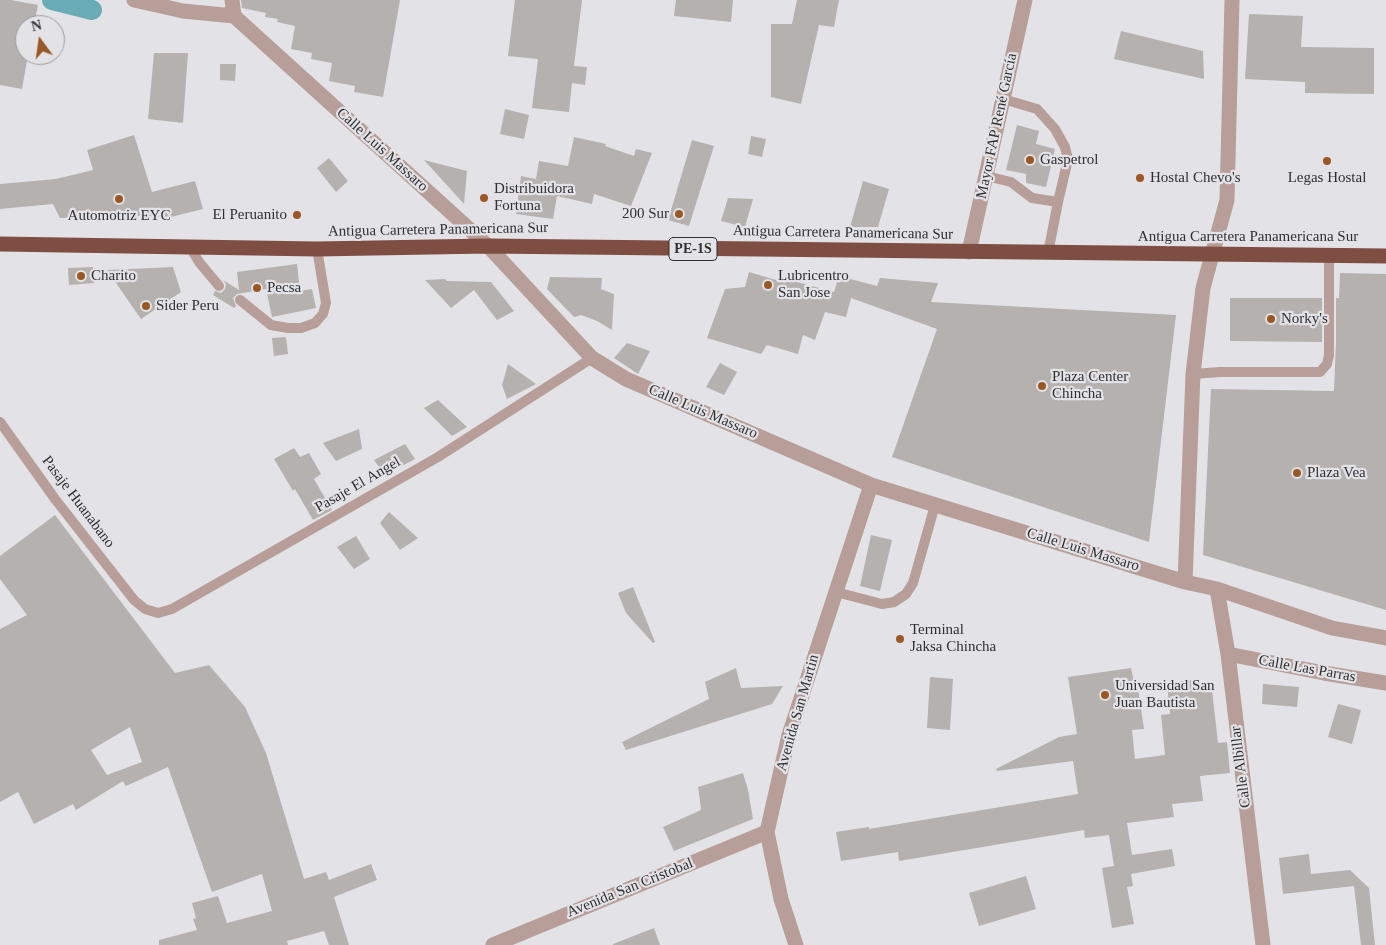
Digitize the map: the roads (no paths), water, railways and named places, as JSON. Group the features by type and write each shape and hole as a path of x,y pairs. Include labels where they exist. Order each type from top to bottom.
{"highway":[{"name":"Antigua Carretera Panamericana Sur","path":"0,244 317,249 488,246 1386,256"}],"street":[{"path":"134,0 183,11 234,16 232,0"},
{"name":"Mayor FAP René García","path":"969,252 1025,0"},
{"path":"1186,582 1193,374 1203,288 1227,200 1232,0"},
{"name":"Calle Luis Massaro","path":"234,16 488,246 592,358 626,379 871,485 1186,582 1217,589 1332,628 1386,638"},
{"name":"Avenida San Martin","path":"796,945 782,899 767,832 788,735 871,485"},
{"name":"Calle Albillar","path":"1217,589 1228,654 1263,945"},
{"name":"Calle Las Parras","path":"1228,654 1386,683"},
{"name":"Avenida San Cristobal","path":"493,945 767,832"}],"lane":[{"path":"1003,99 1037,109 1061,138 1068,159 1048,253"},
{"path":"986,176 1011,182 1032,198 1058,202"},
{"path":"190,247 199,262 219,286"},
{"path":"240,300 271,325 301,328 315,323 323,314 326,303 317,249"},
{"path":"1193,374 1220,372 1320,372 1327,364 1329,355 1329,256"},
{"name":"Pasaje El Angel","path":"134,600 145,609 158,613 172,609 438,457 592,358"},
{"name":"Pasaje Huanabano","path":"0,422 55,499 134,600"},
{"path":"836,592 882,604 894,602 906,594 913,584 935,505"}],"waterway":[{"path":"52,0 92,10"}],"place":[{"name":"Gaspetrol","path":"1030,160"},
{"name":"Legas Hostal","path":"1327,161"},
{"name":"Hostal Chevo's","path":"1140,178"},
{"name":"Distribuidora Fortuna","path":"484,198"},
{"name":"Automotriz EYC","path":"119,199"},
{"name":"200 Sur","path":"679,214"},
{"name":"El Peruanito","path":"297,215"},
{"name":"Charito","path":"81,276"},
{"name":"Lubricentro San Jose","path":"768,285"},
{"name":"Pecsa","path":"257,288"},
{"name":"Sider Peru","path":"146,306"},
{"name":"Norky's","path":"1271,319"},
{"name":"Plaza Center Chincha","path":"1042,386"},
{"name":"Plaza Vea","path":"1297,473"},
{"name":"Terminal Jaksa Chincha","path":"900,639"},
{"name":"Universidad San Juan Bautista","path":"1105,695"}]}
